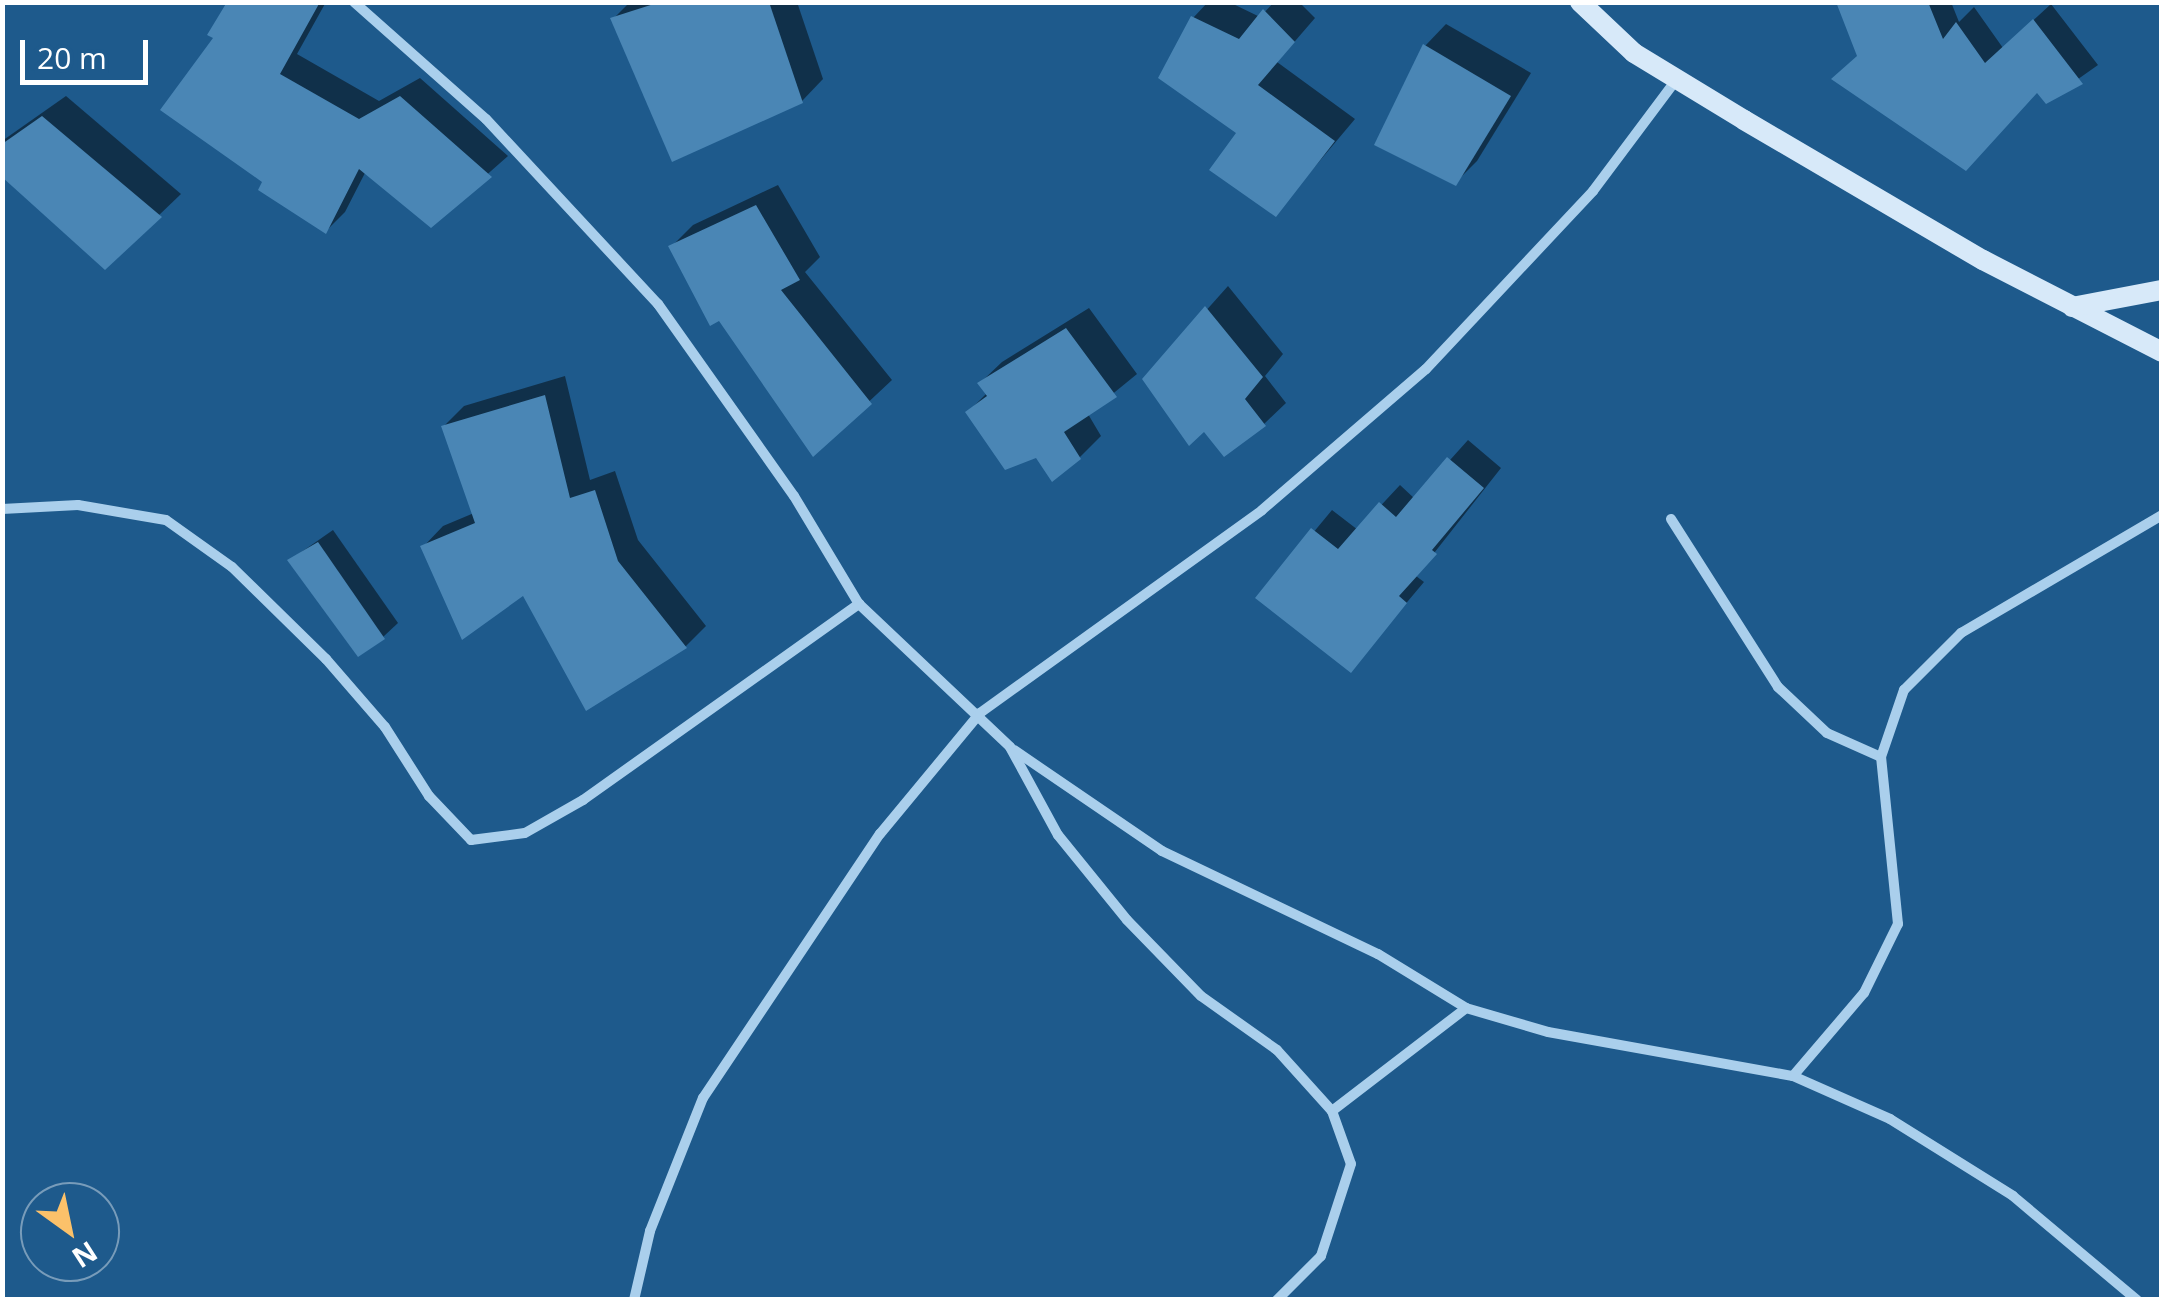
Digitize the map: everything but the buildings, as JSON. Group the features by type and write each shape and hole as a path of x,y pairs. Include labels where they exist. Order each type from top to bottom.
{"main road":[{"path":"1580,2 1634,53 1677,79 2072,307 2162,352"},
{"path":"2072,307 2162,290"}],"street":[{"path":"354,2 486,119 658,304 794,496 859,604 916,664 980,713 1010,748 1058,835 1127,920 1202,996 1276,1050 1332,1111 1350,1164 1321,1256 1277,1300"},
{"path":"634,1300 650,1231 703,1098 880,834 980,713 1262,510 1426,369 1593,191 1677,79"},
{"path":"2,509 78,504 166,520 218,557 326,659 385,727 429,796 471,840 525,833 583,800 859,604"},
{"path":"1793,1076 1864,993 1898,924 1882,757 1904,690 1960,633 2162,515"},
{"path":"1671,520 1778,687 1827,733 1882,757"},
{"path":"1010,748 1162,851 1378,954 1466,1008 1548,1032 1793,1076 1890,1120 2013,1196 2137,1300"},
{"path":"1332,1111 1466,1008"}]}
